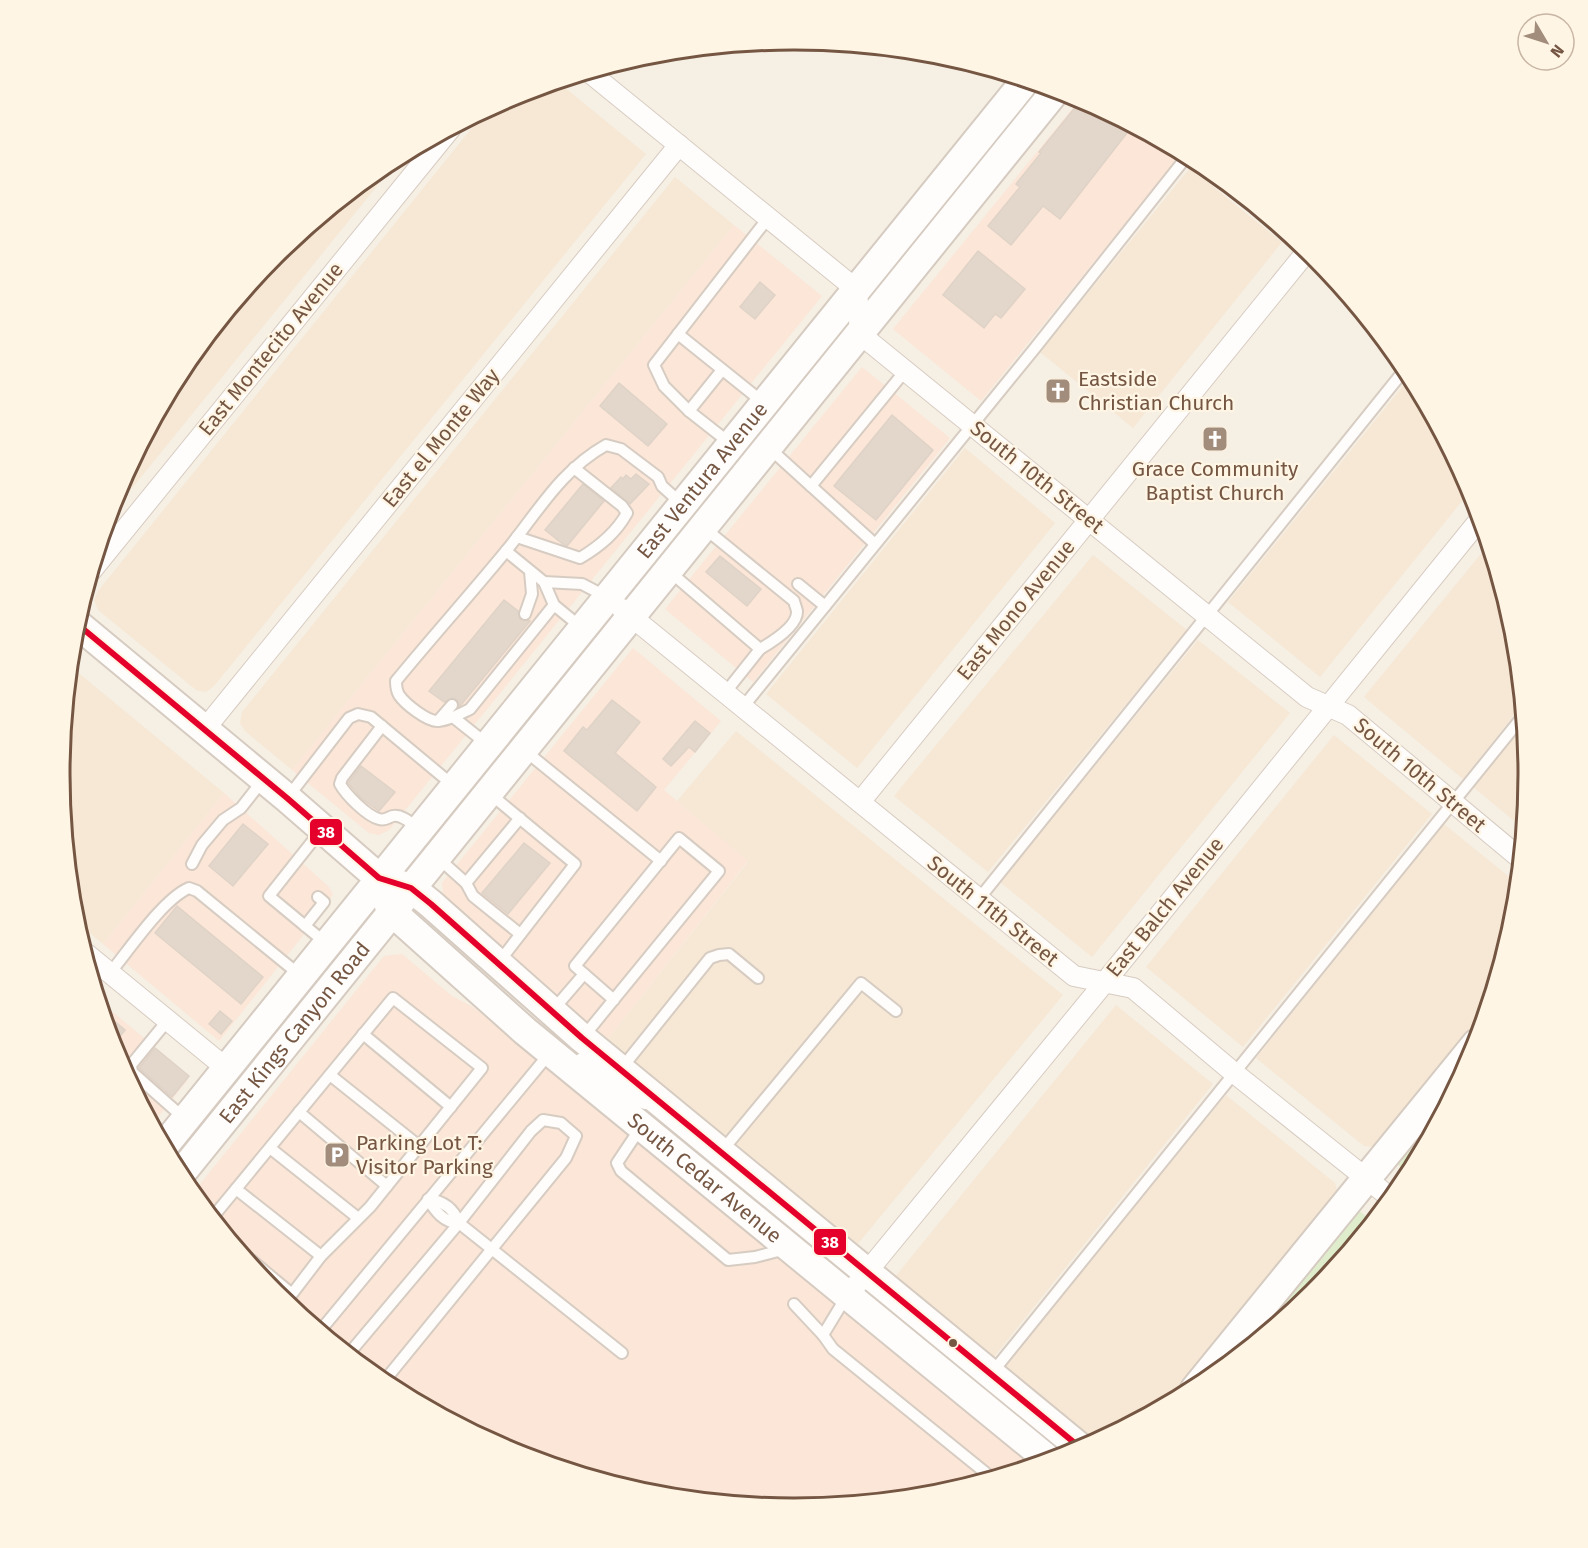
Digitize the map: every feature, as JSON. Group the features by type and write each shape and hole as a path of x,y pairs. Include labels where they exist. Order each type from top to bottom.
{"main road":[{"name":"East Ventura Avenue","path":"379,878 1021,86"},
{"name":"East Ventura Avenue","path":"411,888 1051,97"},
{"name":"South Cedar Avenue","path":"84,630 287,798 379,878 411,888 582,1038 1073,1442"},
{"name":"South Cedar Avenue","path":"379,878 391,911 550,1052 1042,1454"},
{"name":"East Kings Canyon Road","path":"169,1138 379,878"},
{"name":"East Kings Canyon Road","path":"186,1167 411,888"},
{"path":"1217,1362 1454,1072"},
{"path":"1230,1352 1259,1310"}],"street":[{"path":"595,77 857,290 860,333"},
{"name":"East Montecito Avenue","path":"103,556 438,143"},
{"name":"East el Monte Way","path":"204,730 679,145"},
{"name":"East Mono Avenue","path":"860,802 1302,258"},
{"name":"South 10th Street","path":"860,333 1307,697 1348,716 1514,853"},
{"name":"East Balch Avenue","path":"848,1295 1474,526"},
{"name":"South 11th Street","path":"607,597 1074,976 1133,988 1233,1072 1384,1193"},
{"path":"93,959 226,1068"}],"lane":[{"path":"743,707 973,425 1182,163"},
{"path":"731,444 689,411 664,386 654,365 768,218"},
{"path":"678,334 765,403"},
{"path":"689,411 722,370"},
{"path":"811,486 905,370"},
{"path":"978,900 1399,376"},
{"path":"554,605 470,709 453,717 437,721 428,720 400,697 396,681 506,551 562,479 587,456 606,445 621,449 658,477 662,486 682,504"},
{"path":"767,447 875,544"},
{"path":"517,537 580,558 604,543 621,523 627,513 622,506 574,468"},
{"path":"703,526 794,602 797,610 795,621 776,640 760,649 724,693"},
{"path":"506,551 544,582 554,605 582,628"},
{"path":"668,570 760,649"},
{"path":"525,614 532,594 530,571"},
{"path":"544,582 582,584 607,597"},
{"path":"798,584 825,606"},
{"path":"437,721 452,705"},
{"path":"287,798 349,718 358,714 371,717 454,786"},
{"path":"453,717 487,744"},
{"path":"991,1374 1517,724"},
{"path":"382,726 342,778 340,784 352,800 377,819 387,820 394,816 401,817 419,829"},
{"path":"524,749 661,861"},
{"path":"192,864 223,820 241,808 264,780"},
{"path":"489,792 575,864 498,962"},
{"path":"466,883 520,818"},
{"path":"322,829 292,876 269,896 327,944"},
{"path":"582,1038 614,1000 719,871 679,838 575,966 614,1000"},
{"path":"437,857 466,883 473,896 520,934"},
{"path":"110,973 158,914 180,892 189,888 197,891 301,976"},
{"path":"305,926 324,902 318,897"},
{"path":"620,1069 710,958 729,954 758,978"},
{"path":"553,1011 584,974"},
{"path":"721,1152 861,982 896,1011"},
{"path":"217,1212 393,998 482,1068 387,1186 321,1256 292,1294 280,1284"},
{"path":"131,1065 168,1020"},
{"path":"363,1034 451,1107"},
{"path":"324,1326 550,1052 564,1051 578,1057 639,1102 672,1112"},
{"path":"136,1075 185,1119"},
{"path":"330,1075 420,1146"},
{"path":"299,1112 387,1186"},
{"path":"353,1349 459,1223 531,1131 543,1120 561,1123 576,1136 566,1158 389,1375"},
{"path":"642,1127 617,1163 621,1171 728,1260 755,1257 790,1248"},
{"path":"270,1148 358,1218"},
{"path":"236,1189 321,1256"},
{"path":"428,1199 435,1210 450,1223 459,1223 622,1353"},
{"path":"823,1335 848,1295"},
{"path":"794,1304 833,1349 986,1473"}],"shaded area":[{"path":"564,87 646,154 214,686 206,692 196,690 98,610 94,600 98,591 476,123"},
{"path":"1074,106 1114,124 1177,160 981,401 893,329"},
{"path":"1190,168 1282,242 1133,428 1040,352"},
{"path":"385,176 125,497 144,454 192,371 249,296 316,229"},
{"path":"675,177 734,225 292,770 245,731 240,723 242,712"},
{"path":"734,225 822,296 389,830 379,835 369,833 292,770"},
{"path":"862,367 950,438 753,682 665,609"},
{"path":"1404,384 1444,454 1464,499 1320,677 1228,602"},
{"path":"965,448 1055,523 857,768 766,694"},
{"path":"1483,551 1505,633 1516,713 1463,779 1364,697"},
{"path":"1093,555 1187,630 988,872 894,796"},
{"path":"1198,640 1290,713 1092,957 1000,882"},
{"path":"633,648 721,721 664,790 748,861 608,1039 444,899 442,883"},
{"path":"77,672 224,793 103,944 87,930 76,869 71,821 71,727"},
{"path":"736,731 1063,995 857,1245 608,1039 748,862 677,801"},
{"path":"1517,733 1517,823 1473,787"},
{"path":"1334,735 1432,814 1243,1047 1146,967"},
{"path":"224,793 329,887 333,894 325,908 219,1041 103,944"},
{"path":"1444,824 1511,878 1494,962 1471,1031 1376,1147 1364,1146 1256,1058"},
{"path":"402,954 452,996 473,1007 1028,1460 935,1485 841,1497 747,1497 653,1485 561,1460 474,1424 391,1376 353,1349 316,1319 249,1252 198,1186 384,956"},
{"path":"1116,1005 1213,1084 993,1358 895,1277"},
{"path":"109,1009 186,1073 187,1081 157,1118 144,1094"},
{"path":"1226,1095 1335,1183 1337,1191 1182,1385 1156,1401 1087,1436 1004,1366"}],"green space":[{"path":"1435,1110 1402,1168 1396,1163"},
{"path":"1357,1209 1367,1217 1339,1252 1261,1328"}],"building":[{"path":"1076,107 1128,132 1060,219 1043,206 1011,245 988,226 1020,187 1016,184 1041,153 1039,152"},
{"path":"978,251 1025,289 1001,318 995,314 984,328 943,295"},
{"path":"760,282 775,295 755,319 740,307"},
{"path":"619,383 667,424 648,446 600,406"},
{"path":"892,415 933,450 876,520 834,486"},
{"path":"636,474 649,484 630,504 611,488 621,477 623,479 626,475 631,479"},
{"path":"583,484 604,501 567,546 545,530"},
{"path":"720,556 761,589 747,606 706,572"},
{"path":"504,600 518,611 520,619 530,621 461,705 459,706 457,700 453,698 444,702 429,691"},
{"path":"612,700 640,722 615,753 656,787 637,811 564,751 583,727 587,730"},
{"path":"695,721 710,733 695,752 689,747 671,766 663,759"},
{"path":"361,766 395,792 379,811 362,799 348,783"},
{"path":"243,824 268,844 233,886 209,866"},
{"path":"524,843 550,863 508,914 482,893"},
{"path":"177,906 263,977 241,1004 155,933"},
{"path":"220,1011 232,1021 221,1034 209,1024"},
{"path":"113,1020 125,1030 120,1037"},
{"path":"155,1048 189,1076 172,1097 139,1068"}],"transit line":[{"name":"38","path":"84,629 287,798 379,878 411,888 431,904 582,1038 1073,1442"}],"place":[{"name":"Eastside Christian Church","path":"1058,391"},
{"name":"Grace Community Baptist Church","path":"1215,439"},
{"name":"Parking Lot T: Visitor Parking","path":"337,1155"}]}
